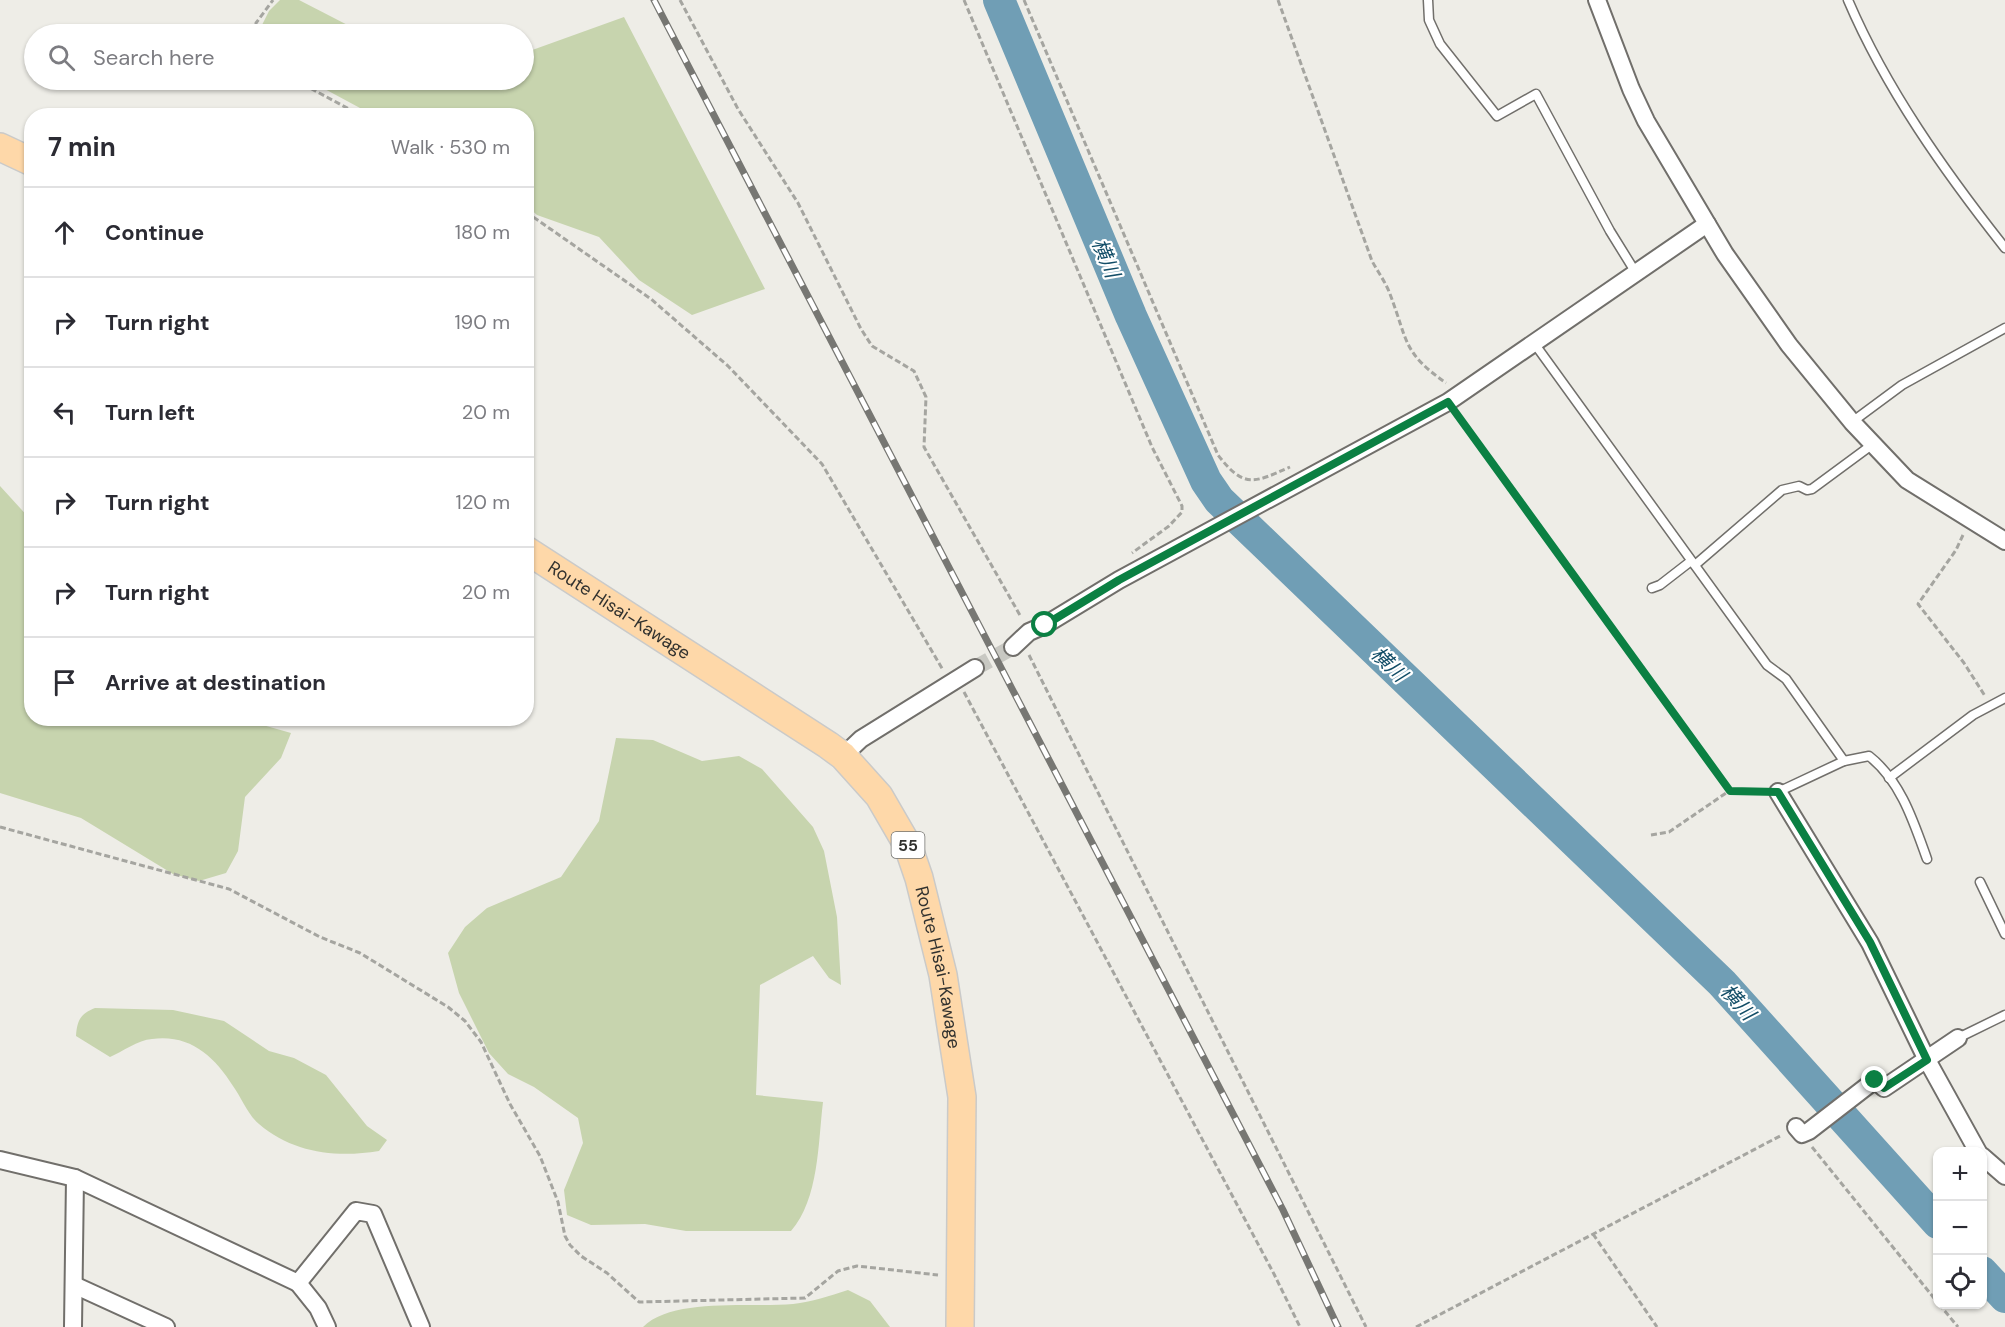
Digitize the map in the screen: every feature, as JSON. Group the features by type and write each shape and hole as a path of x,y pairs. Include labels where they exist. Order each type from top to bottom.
{"main road":[{"path":"0,147 24,158"},
{"name":"Route Hisai-Kawage","path":"534,555 843,756 879,796 908,846 919,878 944,975 962,1097 960,1327"}],"street":[{"path":"1597,0 1641,110 1707,224 1782,336 1852,422 1907,480 2005,541"},
{"path":"1021,640 1119,580 1347,454 1453,399 1707,224"},
{"path":"843,756 861,739 975,668"},
{"path":"1778,792 1870,942 1927,1060 1975,1147"},
{"path":"1803,1130 1871,1082 1875,1080 1884,1088 1958,1038"},
{"path":"0,1160 75,1178 298,1283 318,1308 327,1327"},
{"path":"1987,1160 2005,1176"},
{"path":"73,1327 75,1178"},
{"path":"298,1283 356,1211 373,1214 421,1327"},
{"path":"74,1286 166,1327"}],"lane":[{"path":"1428,0 1429,20 1440,44 1497,116 1536,94 1610,231 1636,274"},
{"path":"1848,0 1882,70 1951,176 2005,248"},
{"path":"1852,422 1902,385 2005,328"},
{"path":"1534,343 1767,665 1786,679 1844,761"},
{"path":"1652,588 1693,563 1782,490 1799,486 1807,490 1812,489 1873,444"},
{"path":"1889,778 1973,715 2005,698"},
{"path":"1778,792 1844,761 1869,756 1889,778 1909,810 1926,860"},
{"path":"1980,882 2005,934"},
{"path":"1958,1038 2005,1015"}],"path":[{"path":"256,24 273,0"},
{"path":"680,0 738,109 798,202 866,338 872,346 914,371 926,397 924,447 1366,1327"},
{"path":"964,0 1152,447 1182,506 1182,512 1169,526 1126,557"},
{"path":"1024,0 1218,455 1228,469 1248,481 1258,481 1298,463"},
{"path":"1278,0 1372,261 1390,292 1406,344 1423,366 1448,384 1453,399 1730,791"},
{"path":"314,90 347,108"},
{"path":"534,218 651,299 728,366 822,464 953,680 1275,1274 1300,1327"},
{"path":"1969,520 1956,550 1918,604 1964,663 1991,705"},
{"path":"1651,835 1669,832 1730,791 1778,792"},
{"path":"0,827 229,889 320,937 360,953 448,1007 465,1021 480,1042 510,1104 533,1141 558,1202 565,1236 570,1245 580,1256 607,1273 639,1302 805,1298 838,1271 857,1266 961,1277"},
{"path":"1416,1327 1593,1234 1803,1130 1933,1298"},
{"path":"1593,1234 1657,1327"},
{"path":"1942,1309 1958,1327"}],"green space":[{"path":"280,0 299,0 346,24 262,24 269,11"},
{"path":"624,17 765,289 692,315 639,280 599,237 537,215 534,212 534,108 360,108 327,90 534,90 534,49"},
{"path":"0,486 24,512 24,726 266,726 291,733 281,758 245,797 238,851 226,873 199,881 173,874 81,818 0,793"},
{"path":"616,738 653,740 702,761 739,756 762,769 813,827 824,851 837,917 841,985 829,978 813,956 760,985 756,1095 823,1102 812,1187 800,1218 791,1231 686,1231 645,1224 591,1225 567,1215 564,1190 583,1143 578,1118 534,1087 508,1074 489,1053 459,993 448,953 465,927 487,908 561,877 599,821"},
{"path":"95,1008 173,1010 224,1021 269,1051 294,1058 326,1075 367,1126 387,1140 379,1151 347,1154 316,1151 286,1141 272,1134 255,1120 226,1075 200,1049 166,1038 147,1040 110,1057 76,1036 80,1019"},
{"path":"848,1290 870,1301 890,1327 643,1327 656,1318 673,1311 714,1306 793,1304"}],"waterway":[{"name":"横川","path":"999,0 1131,316 1206,481 1219,500 1722,983 1933,1217"},
{"name":"横川","path":"1987,1277 2005,1297"}],"tunnel":[{"path":"975,668 1013,647"}],"railway":[{"path":"654,0 1283,1210 1338,1327"}],"route":[{"path":"1045,625 1119,580 1347,454 1448,402 1730,791 1778,792 1831,875 1870,942 1927,1060 1884,1088 1875,1080"}]}
